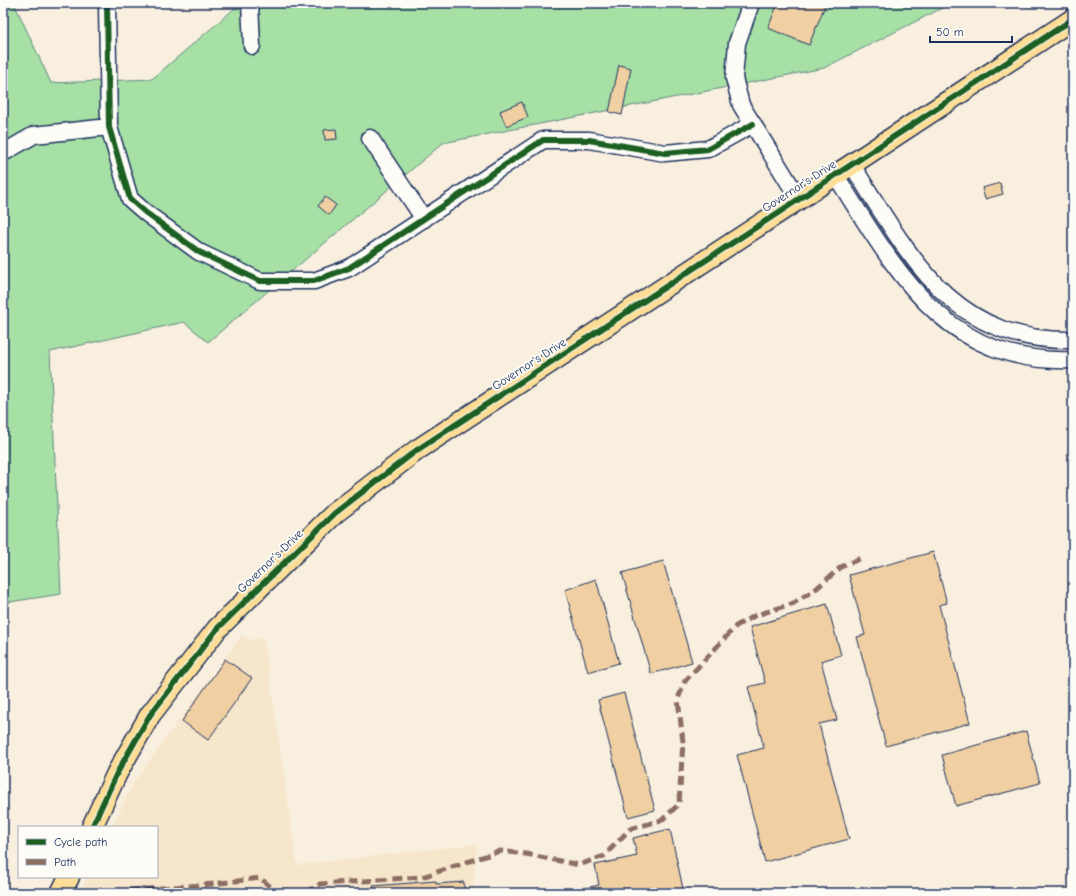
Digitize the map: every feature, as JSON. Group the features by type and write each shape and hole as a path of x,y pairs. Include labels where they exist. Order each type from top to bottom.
{"main road":[{"name":"Governor's Drive","path":"92,826 117,773 150,715 217,629 335,513 417,450 1073,19"},
{"path":"61,893 68,878"}],"street":[{"path":"107,3 109,127 130,199 146,213 199,252 260,281 314,282 349,268 542,140 589,140 665,153 708,148 753,124"},
{"path":"250,3 252,46"},
{"path":"750,3 737,43 734,78 742,105 799,200"},
{"path":"3,153 34,135 109,127"},
{"path":"370,138 424,219"},
{"path":"852,165 915,262 932,282 954,302 976,318 1016,334 1045,339 1073,340"},
{"path":"836,176 904,279 944,320 964,334 1004,351 1037,358 1073,360"}],"shaded area":[{"path":"242,635 249,640 264,638 297,865 477,844 473,893 80,893 87,878 158,878 158,826 112,826 136,779"}],"green space":[{"path":"3,3 14,3 51,83 152,79 241,3 952,3 824,68 443,143 208,342 184,322 50,352 61,594 3,603"}],"building":[{"path":"778,3 826,3 809,45 768,28"},
{"path":"619,65 631,68 622,115 609,112"},
{"path":"522,102 528,117 506,126 500,111"},
{"path":"336,129 337,139 325,140 324,130"},
{"path":"1000,183 1003,194 985,199 982,188"},
{"path":"325,197 336,205 329,215 318,206"},
{"path":"933,552 947,603 939,605 970,723 886,746 857,637 865,635 849,575"},
{"path":"663,561 692,662 651,674 622,573"},
{"path":"596,579 619,663 588,672 565,590"},
{"path":"827,604 841,655 821,661 837,720 819,724 849,839 765,862 737,755 764,748 748,687 765,683 750,627"},
{"path":"225,659 252,678 208,740 182,721"},
{"path":"624,693 655,810 628,817 598,700"},
{"path":"1026,731 1040,783 956,806 942,755"},
{"path":"670,829 684,893 581,893 581,889 599,885 595,865 637,856 633,838"},
{"path":"436,881 436,884 464,882 464,893 374,893 373,886"}],"marked path":[{"path":"305,893 320,884 422,877 500,851 526,854 579,865 604,856 630,829 662,820 679,804 683,742 678,699 685,681 736,626 754,616 794,603 817,588 841,567 861,558"},
{"path":"99,893 213,884 260,878 278,893"}],"cycle path":[{"path":"107,3 109,127 130,199 146,213 199,252 260,281 314,281 349,268 543,140 589,140 665,153 708,149 753,124"},
{"path":"92,826 117,773 150,715 217,629 335,513 417,450 1073,19"}]}
